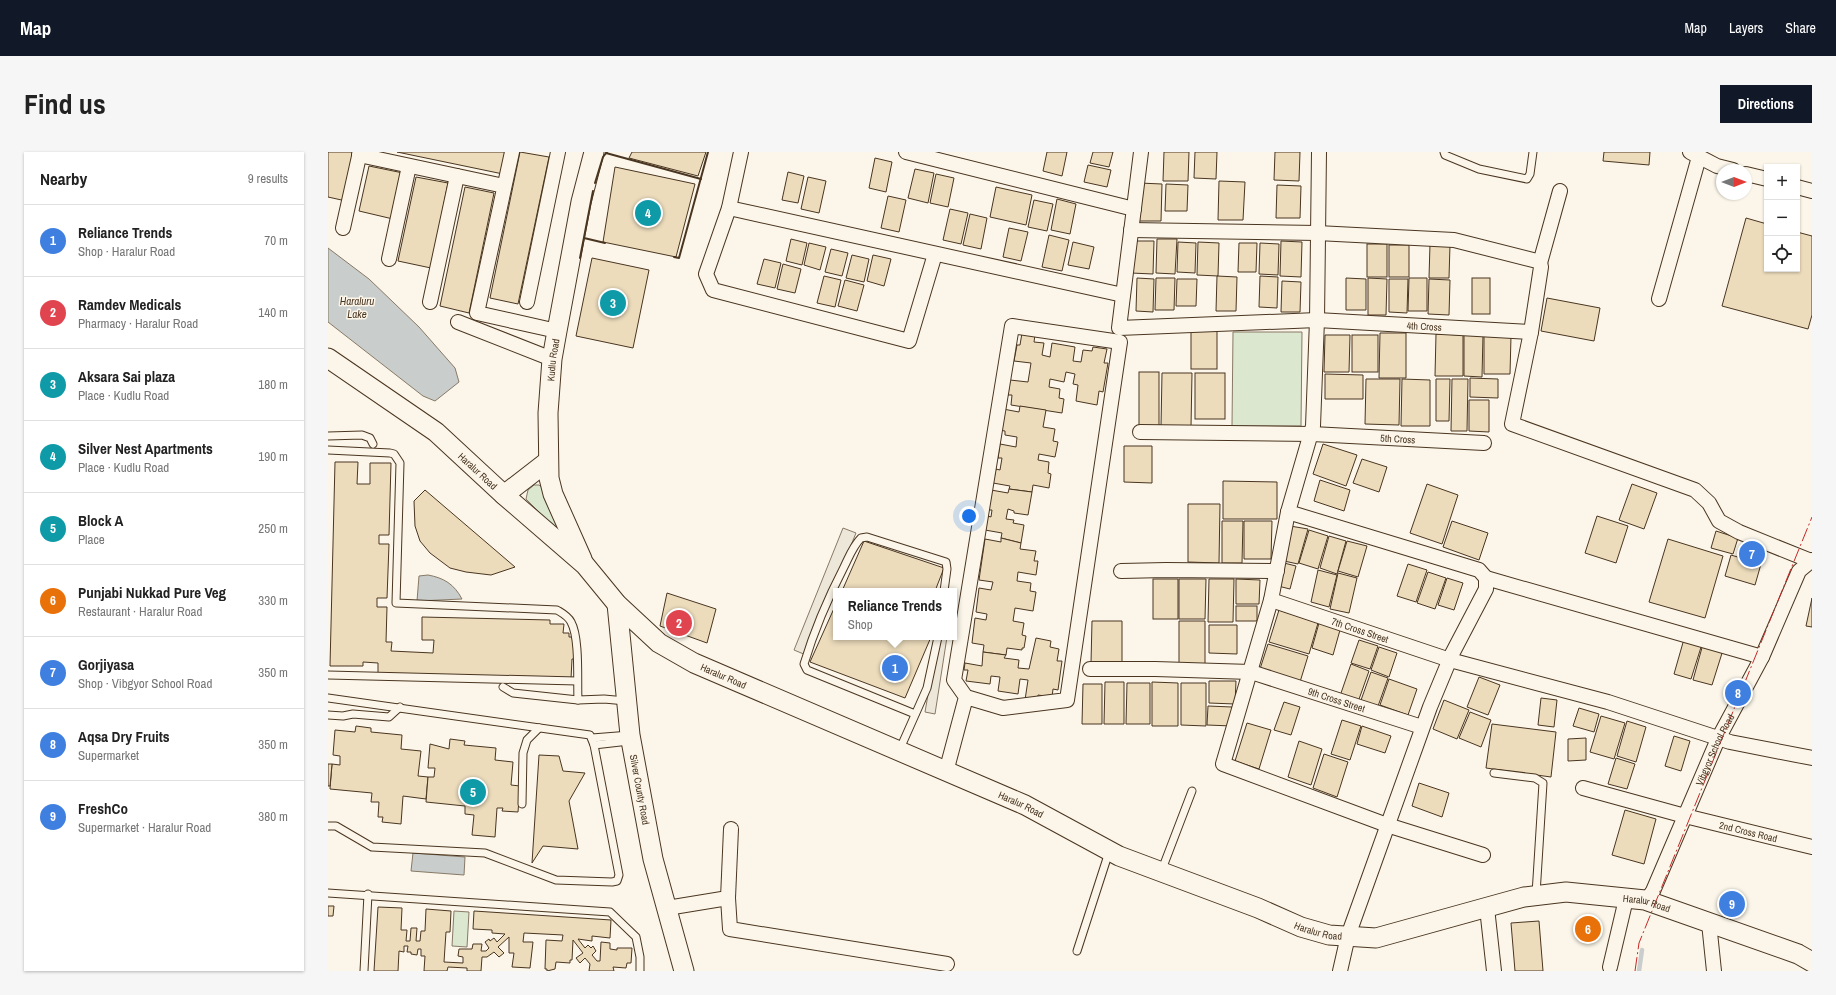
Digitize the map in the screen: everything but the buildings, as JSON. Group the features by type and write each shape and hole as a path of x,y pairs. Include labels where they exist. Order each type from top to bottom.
{"street":[{"path":"512,152 476,313 557,331"},
{"path":"527,302 558,152"},
{"name":"Kudlu Road","path":"585,565 553,494 549,478 548,413 552,359 581,202 594,152"},
{"path":"741,152 729,208 706,274 713,290 910,341 935,254"},
{"path":"906,152 1134,208"},
{"path":"729,208 1123,295 1141,152"},
{"path":"1319,152 1317,320 1312,434 1288,512 1271,600 1223,764 1387,825 1483,855"},
{"path":"343,228 359,153 409,166 504,186"},
{"path":"1659,299 1694,154 1716,165"},
{"path":"389,259 409,166"},
{"path":"1752,175 1764,178"},
{"path":"430,302 457,176"},
{"path":"1800,188 1812,191"},
{"path":"1560,191 1540,263 1531,332 1512,424 1695,490 1710,503 1719,521 1739,532 1811,561"},
{"path":"1131,230 1317,233 1454,240 1501,251 1540,263"},
{"name":"4th Cross","path":"1123,295 1119,328 1317,320 1531,332"},
{"path":"458,322 552,359"},
{"path":"1012,326 1120,342 1067,700 1003,708 966,697 954,680 1012,326"},
{"name":"Haralur Road","path":"328,358 436,432 504,495 585,565 617,604 658,643 694,663 1025,805 1110,852 1258,908 1301,927 1329,935 1376,938 1524,897 1566,892 1644,900 1798,954 1812,962"},
{"name":"5th Cross","path":"1140,432 1312,434 1484,443"},
{"path":"504,495 548,461"},
{"path":"1288,512 1479,570 1486,578 1762,657"},
{"name":"Vibgyor School Road","path":"1644,900 1647,900 1653,891 1718,738 1762,657 1800,571 1811,561"},
{"path":"1121,571 1277,571"},
{"path":"1340,971 1348,936 1422,727 1450,660 1486,588 1486,578"},
{"name":"7th Cross Street","path":"1271,600 1450,660 1608,702 1718,738"},
{"name":"Silver County Road","path":"617,604 630,738 652,859 684,971"},
{"name":"9th Cross Street","path":"1090,669 1155,669 1251,672 1422,727"},
{"path":"946,772 966,697"},
{"path":"1718,738 1812,758"},
{"name":"2nd Cross Road","path":"1583,788 1685,816 1812,847"},
{"path":"732,829 728,898 730,929 947,964"},
{"path":"667,908 728,898"},
{"path":"1610,967 1626,899"},
{"path":"1487,908 1494,971"},
{"path":"1710,923 1714,971"}],"lane":[{"path":"1444,152 1446,155 1479,169 1527,178 1530,174 1533,152"},
{"path":"328,436 362,435 370,438 373,444"},
{"path":"328,450 390,452 394,454 400,463 396,603 556,610 564,614 570,621 575,633 578,700"},
{"path":"833,588 855,544 861,538 867,537 946,562 947,569 944,588"},
{"path":"833,588 808,649 804,664 807,670 915,714"},
{"path":"899,751 927,688 937,640"},
{"path":"328,675 577,681"},
{"path":"503,687 513,693 578,700 604,699 626,701"},
{"path":"328,698 590,735 593,742 619,875 617,881 612,882 556,880 484,853 372,848 336,826 328,826"},
{"path":"328,715 343,716 353,714 388,717 400,707"},
{"path":"522,804 523,753 527,740 540,728"},
{"path":"593,742 630,738"},
{"path":"1494,773 1535,778 1543,783 1536,896"},
{"path":"1161,872 1192,791"},
{"path":"1077,951 1110,852"},
{"path":"328,892 610,912 636,936 640,957 640,971"},
{"path":"364,971 368,894"}],"green space":[{"path":"1233,332 1302,332 1301,426 1232,426"},
{"path":"534,485 539,485 544,489 560,533 526,499 528,490"},
{"path":"454,911 469,912 467,947 452,946"}],"shaded area":[{"path":"843,528 856,533 806,655 794,650"},
{"path":"937,640 947,640 935,714 925,712"}],"water":[{"name":"Haraluru Lake","path":"328,248 369,279 419,327 455,368 459,382 435,401 423,396 328,322"},
{"path":"428,575 448,582 456,589 462,599 417,601 419,576"},
{"path":"413,853 465,857 464,875 411,871"}],"waterway":[{"path":"1639,971 1642,950"}],"wall":[{"path":"595,183 603,157 607,152"},
{"path":"674,257 679,258 708,152"},
{"path":"606,153 701,179"},
{"path":"580,258 593,191"},
{"path":"584,238 605,243"}],"power":[{"path":"1635,971 1639,943 1812,517"}],"place":[{"name":"Silver Nest Apartments","path":"648,213"},
{"name":"Aksara Sai plaza","path":"613,303"},
{"name":"Gorjiyasa","path":"1752,554"},
{"name":"Ramdev Medicals","path":"679,623"},
{"name":"Reliance Trends","path":"895,668"},
{"name":"Aqsa Dry Fruits","path":"1738,693"},
{"name":"Block A","path":"473,792"},
{"name":"FreshCo","path":"1732,904"},
{"name":"Punjabi Nukkad Pure Veg","path":"1588,929"}]}
